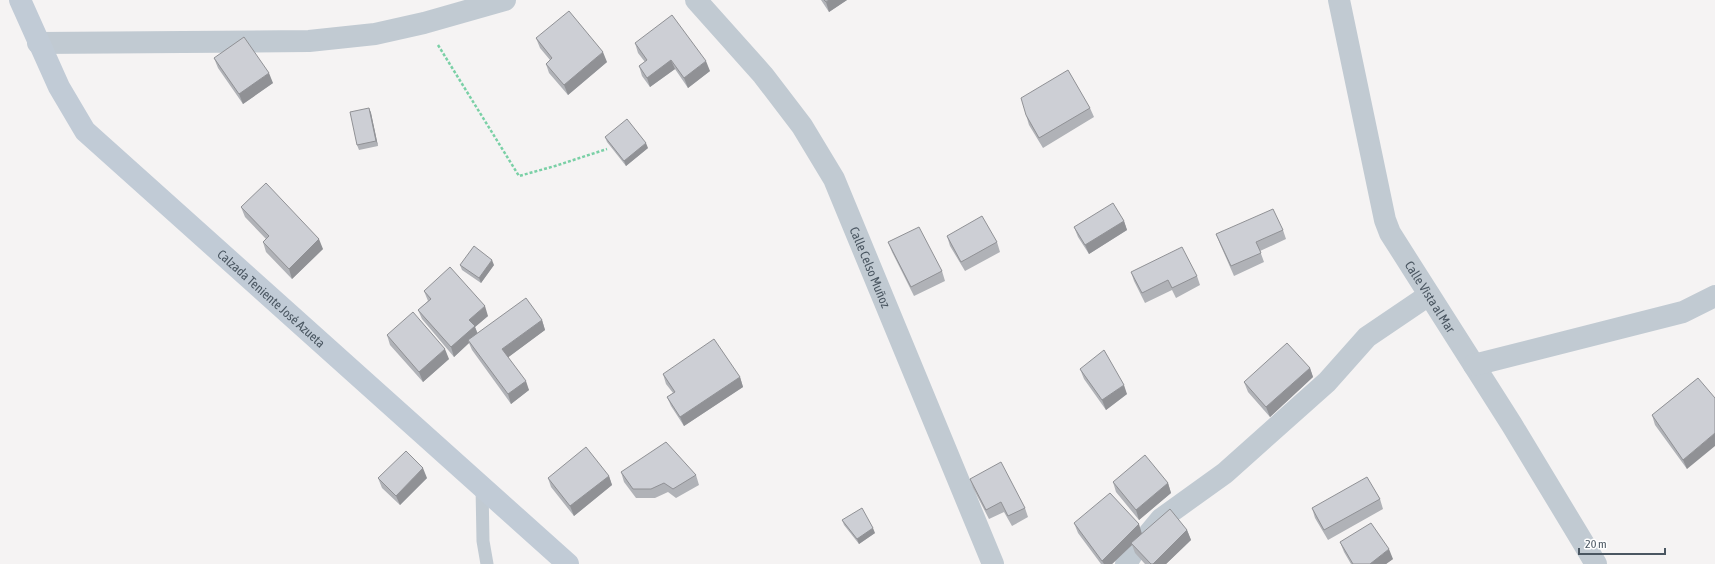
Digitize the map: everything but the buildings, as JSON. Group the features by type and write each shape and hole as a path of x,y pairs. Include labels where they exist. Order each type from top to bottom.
{"main road":[{"name":"Calzada Teniente José Azueta","path":"20,0 59,87 84,131 568,564"}],"street":[{"path":"38,43 309,41 374,34 424,23 505,0"},
{"name":"Calle Celso Muñoz","path":"696,0 763,74 802,126 834,179 993,564"},
{"name":"Calle Vista al Mar","path":"1339,0 1390,233 1474,364 1596,564"},
{"path":"1126,564 1132,554 1162,519 1225,473 1326,382 1367,337 1429,295"},
{"path":"1474,364 1683,312 1715,296"}],"lane":[{"path":"482,486 483,541 487,564"}],"path":[{"path":"424,23 519,176 607,149"}]}
